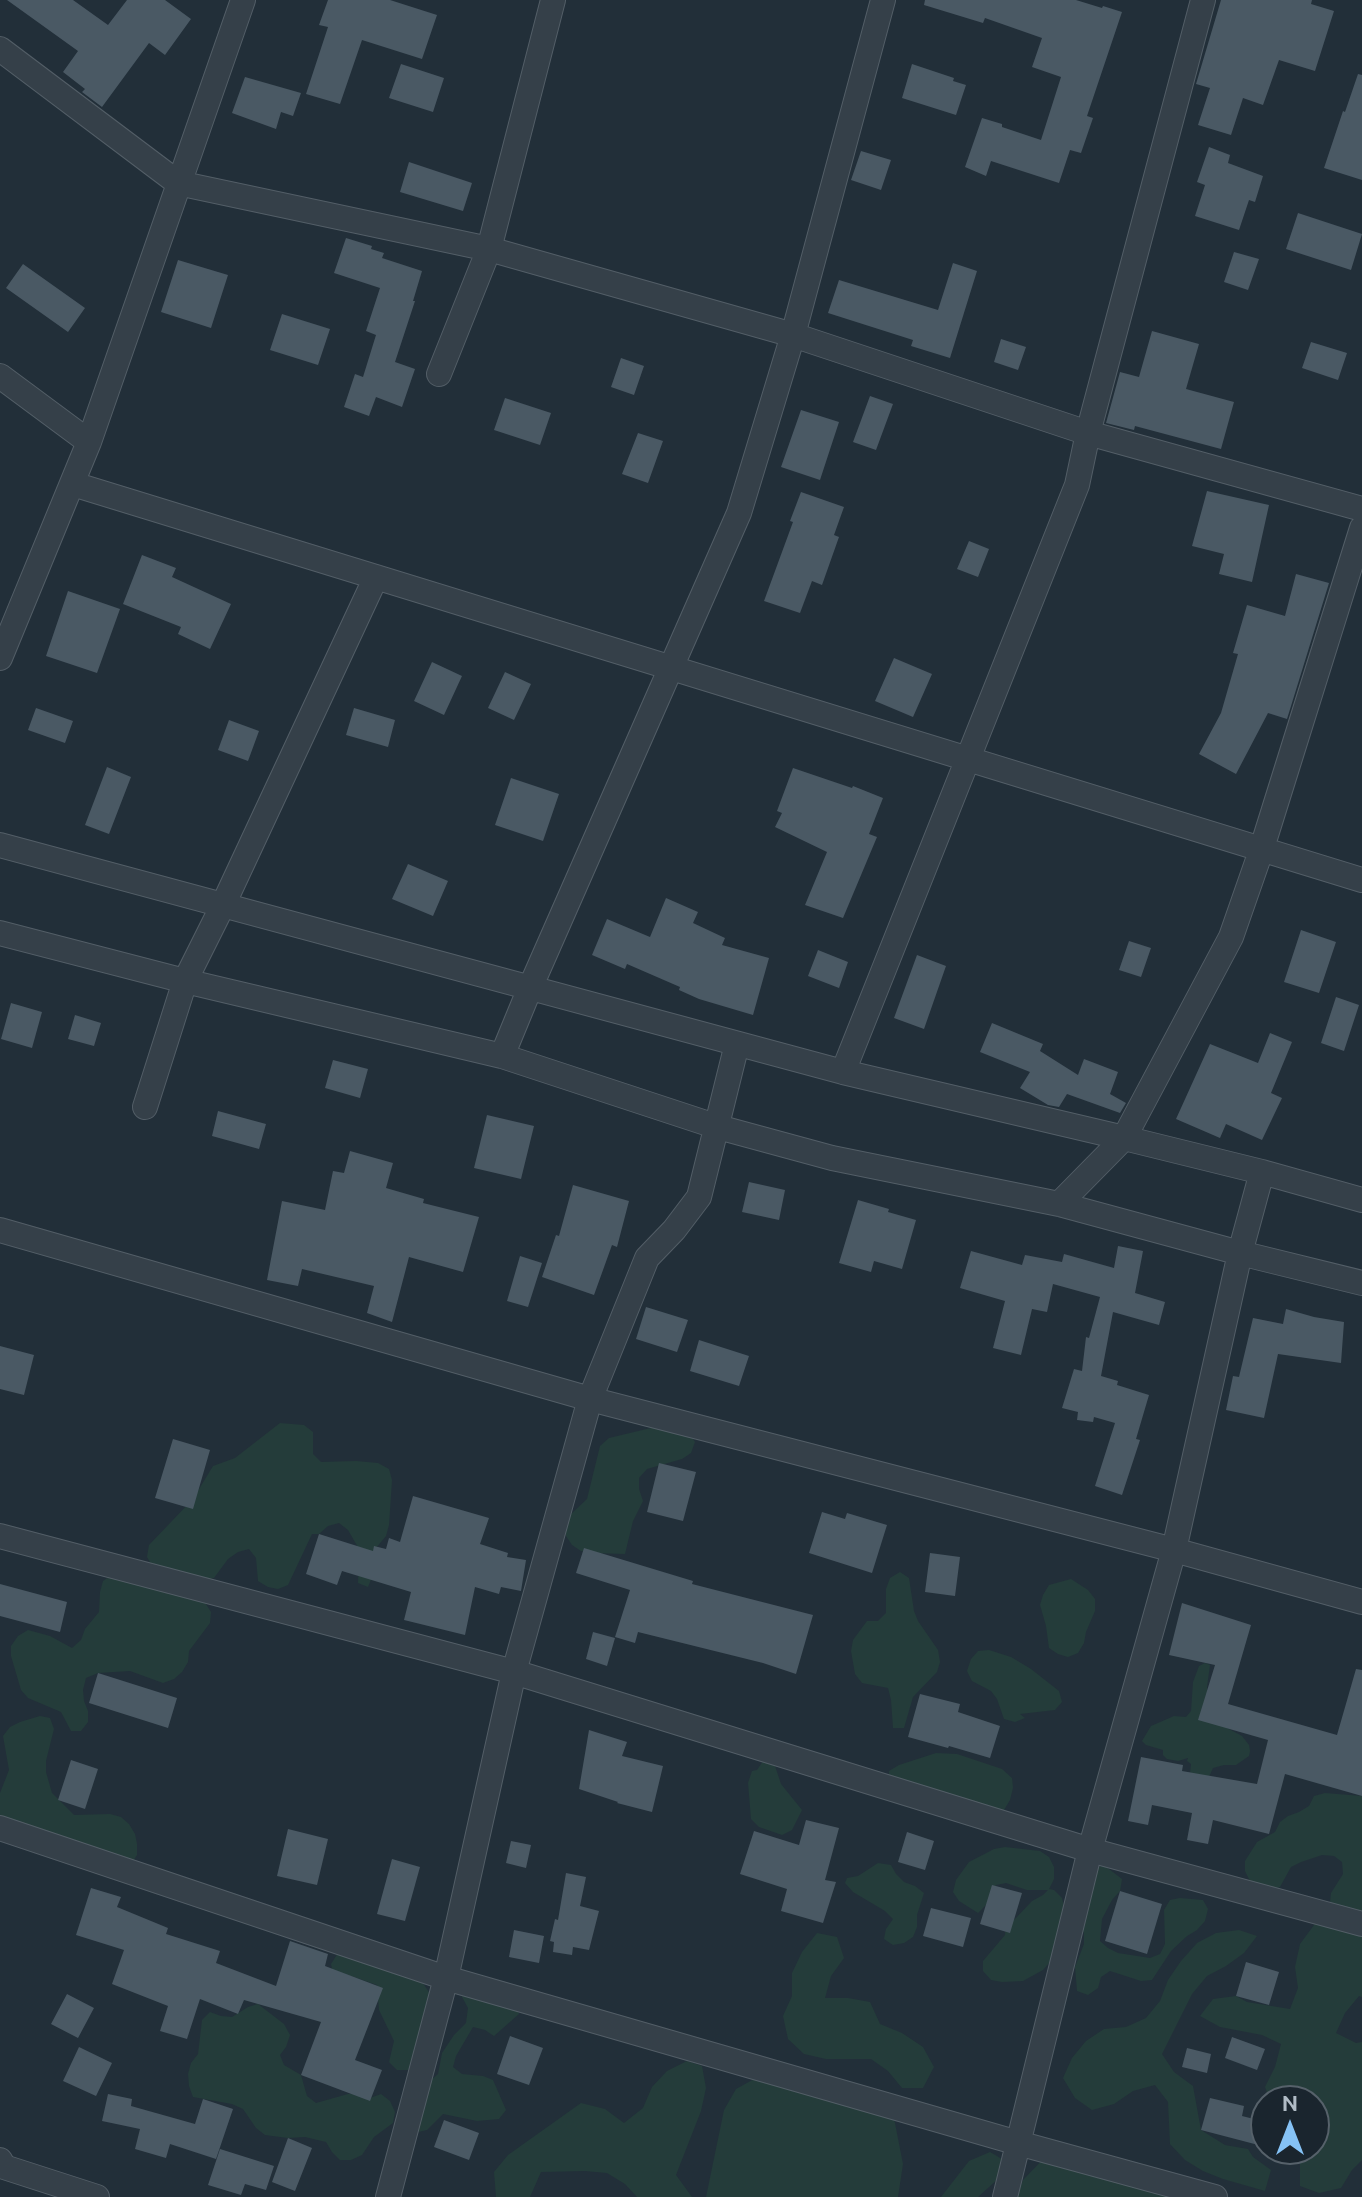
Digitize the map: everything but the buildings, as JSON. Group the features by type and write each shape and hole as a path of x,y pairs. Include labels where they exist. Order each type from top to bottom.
{"street":[{"path":"0,658 89,442 243,0"},
{"path":"439,374 489,249 553,0"},
{"path":"502,1056 739,513 793,335 883,0"},
{"path":"843,1072 1077,485 1088,433 1203,0"},
{"path":"0,49 178,183 489,249 793,335 1088,433 1362,509"},
{"path":"0,376 89,442"},
{"path":"73,484 1362,880"},
{"path":"1059,1204 1124,1138 1231,937 1362,528"},
{"path":"145,1107 185,981 376,577"},
{"path":"0,845 843,1072 1262,1172 1362,1200"},
{"path":"0,933 185,981 502,1056 718,1127 832,1158 1059,1204 1362,1283"},
{"path":"388,2197 446,1978 514,1672 590,1399 647,1258 699,1197 737,1044"},
{"path":"1005,2197 1090,1850 1174,1550 1240,1253 1262,1172"},
{"path":"0,1230 590,1399 1174,1550 1362,1602"},
{"path":"0,1536 514,1672 1090,1850 1362,1924"},
{"path":"0,1828 446,1978 1215,2197"},
{"path":"1,2167 97,2197"}],"green space":[{"path":"280,1423 304,1425 313,1432 313,1454 321,1462 378,1463 389,1469 392,1480 389,1525 386,1536 371,1554 372,1577 368,1587 358,1583 359,1549 348,1530 339,1523 328,1526 319,1534 312,1534 288,1585 278,1589 258,1581 256,1558 249,1549 228,1559 214,1578 202,1581 153,1567 147,1557 149,1545 193,1499 213,1466 235,1458"},
{"path":"655,1427 689,1433 695,1442 691,1453 682,1459 647,1469 639,1478 643,1501 633,1521 625,1554 581,1551 566,1536 566,1525 570,1515 587,1499 600,1446 609,1438"},
{"path":"900,1572 909,1578 914,1611 938,1650 940,1662 937,1672 913,1697 904,1728 893,1728 888,1688 862,1683 855,1674 851,1651 853,1640 867,1621 878,1621 886,1613 886,1589 890,1578"},
{"path":"113,1574 204,1601 211,1612 210,1623 189,1651 188,1662 182,1672 174,1679 163,1683 130,1671 98,1673 86,1678 83,1690 88,1722 81,1731 71,1731 61,1712 28,1698 21,1690 11,1646 18,1636 28,1630 50,1636 72,1648 81,1640 85,1629 99,1612 103,1581"},
{"path":"1071,1579 1088,1590 1095,1599 1095,1611 1084,1643 1078,1653 1068,1657 1049,1648 1040,1605 1049,1585"},
{"path":"989,1650 1011,1657 1031,1669 1059,1691 1062,1702 1055,1710 1020,1714 1025,1718 1015,1722 1004,1719 991,1691 972,1681 967,1671 978,1651"},
{"path":"1205,1663 1210,1665 1208,1693 1227,1728 1242,1736 1250,1751 1249,1756 1236,1765 1213,1768 1208,1779 1190,1774 1188,1758 1178,1761 1167,1759 1163,1750 1142,1741 1151,1726 1174,1716 1186,1717 1191,1711 1193,1682 1199,1666"},
{"path":"40,1716 50,1718 54,1729 46,1761 52,1793 74,1815 110,1814 121,1817 129,1824 137,1844 137,1855 131,1864 0,1831 0,1793 9,1770 3,1736 10,1727"},
{"path":"936,1753 957,1754 1002,1769 1012,1778 1013,1788 1004,1810 995,1816 889,1784 889,1771"},
{"path":"763,1761 774,1763 781,1784 802,1810 792,1830 782,1835 759,1827 751,1819 748,1783 752,1771 757,1770"},
{"path":"1325,1793 1362,1796 1362,1919 1330,1903 1331,1893 1343,1874 1342,1862 1334,1856 1322,1855 1291,1867 1280,1887 1269,1890 1258,1888 1245,1871 1245,1861 1257,1842 1275,1832 1280,1822 1288,1816 1309,1806 1314,1796"},
{"path":"1005,1847 1040,1851 1049,1857 1054,1867 1054,1879 1049,1889 1062,1898 1065,1910 1058,1953 1043,1970 1023,1981 991,1980 983,1971 983,1961 1005,1935 1006,1925 1048,1890 1027,1890 1006,1883 996,1885 986,1905 978,1913 959,1901 953,1892 956,1880 969,1862"},
{"path":"878,1863 891,1865 904,1882 924,1893 913,1937 904,1943 893,1945 884,1939 893,1919 845,1883 847,1878 858,1876"},
{"path":"1105,1866 1122,1879 1120,1891 1102,1919 1100,1941 1118,1953 1150,1958 1160,1954 1165,1944 1164,1910 1170,1900 1203,1900 1208,1909 1205,1921 1171,1951 1152,1980 1141,1981 1110,1971 1101,1977 1098,1988 1088,1995 1077,1991 1075,1967 1084,1944 1084,1933 1072,1912 1095,1867"},
{"path":"1317,1921 1362,1932 1362,1997 1359,1996 1345,2013 1336,2033 1356,2043 1362,2042 1362,2160 1341,2188 1319,2193 1300,2186 1300,2165 1330,2165 1330,2085 1266,2085 1281,2044 1262,2035 1220,2027 1200,2016 1213,1999 1236,1996 1247,2002 1290,2009 1298,1988 1295,1967 1300,1944"},
{"path":"1239,1930 1257,1936 1244,1953 1207,1976 1192,1994 1162,2054 1174,2072 1193,2086 1201,2130 1225,2145 1248,2149 1250,2165 1264,2165 1271,2170 1265,2191 1223,2179 1185,2160 1170,2144 1168,2102 1155,2085 1133,2091 1114,2104 1092,2110 1075,2098 1063,2078 1072,2058 1086,2041 1104,2029 1126,2027 1146,2018 1160,2001 1168,1980 1181,1961 1197,1943 1216,1933"},
{"path":"817,1933 837,1937 844,1958 831,1976 825,1998 870,2002 880,2024 902,2033 923,2047 934,2067 923,2088 902,2088 888,2071 871,2059 826,2059 804,2054 788,2039 783,2016 792,1996 792,1973 802,1952"},
{"path":"338,1953 416,1973 435,2001 416,2063 408,2070 397,2070 389,2062 394,2041 379,2010 377,1985 351,1976 343,1988 334,1978 331,1964"},
{"path":"461,1986 516,2003 519,2014 494,2036 473,2027 453,2067 462,2074 493,2080 506,2110 499,2119 477,2121 443,2114 427,2130 414,2133 430,2081 438,2074 442,2053 466,2023 468,2008"},
{"path":"258,2004 284,2024 290,2035 280,2055 284,2065 301,2075 307,2096 316,2103 348,2094 370,2098 381,2094 390,2101 395,2112 393,2123 374,2137 362,2155 351,2160 340,2160 326,2142 305,2137 265,2135 243,2109 193,2097 188,2074 198,2054 202,2020 210,2012 232,2017"},
{"path":"687,2061 702,2066 706,2088 701,2111 676,2175 692,2197 637,2197 625,2184 607,2173 585,2171 541,2172 530,2197 496,2197 494,2172 508,2155 581,2103 605,2109 624,2123 643,2108 652,2087 667,2071"},
{"path":"756,2078 894,2118 903,2164 898,2197 706,2197 724,2110 736,2089"},
{"path":"990,2152 1007,2162 999,2178 978,2197 941,2197 969,2161"},
{"path":"1050,2152 1186,2197 1017,2197 1023,2180"}]}
